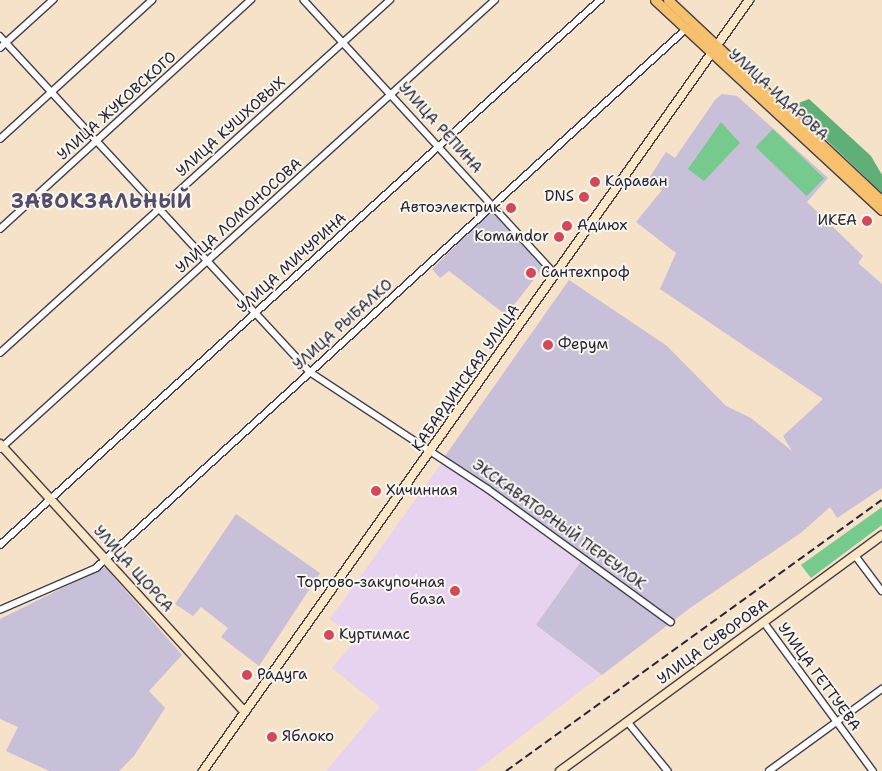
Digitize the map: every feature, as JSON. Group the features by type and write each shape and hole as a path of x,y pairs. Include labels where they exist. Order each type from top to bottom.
{"main road":[{"name":"УЛИЦА ИДАРОВА","path":"654,0 882,210"},
{"name":"УЛИЦА ИДАРОВА","path":"668,0 882,201"},
{"name":"КАБАРДИНСКАЯ УЛИЦА","path":"203,771 749,0"},
{"name":"УЛИЦА ЩОРСА","path":"1,447 51,499 245,712"},
{"name":"УЛИЦА СУВОРОВА","path":"560,771 882,535"}],"street":[{"path":"0,48 53,0"},
{"path":"0,138 152,0"},
{"name":"УЛИЦА ЖУКОВСКОГО","path":"0,229 251,0"},
{"name":"УЛИЦА РЕПИНА","path":"304,0 440,146 556,275"},
{"name":"УЛИЦА КУШХОВЫХ","path":"0,353 390,0"},
{"name":"УЛИЦА ЛОМОНОСОВА","path":"1,447 495,0"},
{"name":"УЛИЦА МИЧУРИНА","path":"0,545 600,0"},
{"name":"УЛИЦА РЫБАЛКО","path":"0,610 92,570 105,559 685,30"},
{"name":"ЭКСКАВАТОРНЫЙ ПЕРЕУЛОК","path":"0,36 98,141 254,314 310,372 431,450 671,622"},
{"path":"855,555 882,592"},
{"name":"УЛИЦА ГЕТТУЕВА","path":"764,622 873,771"},
{"path":"771,771 882,689"},
{"path":"628,722 668,771"}],"shaded area":[{"path":"722,94 737,96 828,178 807,202 863,256 858,263 882,284 882,488 837,518 830,507 802,532 690,608 602,675 536,625 584,557 445,456 569,280 667,346 726,406 751,418 792,451 783,436 823,399 660,289 676,253 636,222 662,190 648,180 666,152 675,158 715,100"},
{"path":"491,211 543,268 506,315 449,271 440,278 432,269"},
{"name":"Торгово-закупочная база","path":"443,461 580,562 536,625 601,675 476,771 326,771 380,707 332,668 356,640 330,619"},
{"path":"236,514 320,573 259,666 221,637 228,628 201,607 193,616 175,604"},
{"path":"105,567 182,655 149,691 165,708 134,756 119,771 49,771 6,751 18,727 0,719 0,619"}],"green space":[{"path":"809,99 871,156 882,175 882,193 791,106"},
{"path":"721,122 740,143 704,181 688,169"},
{"path":"773,129 824,178 807,196 756,147"},
{"path":"882,507 882,525 811,578 801,565"}],"railway":[{"path":"506,771 882,500"}],"place":[{"name":"Караван","path":"595,182"},
{"name":"DNS","path":"584,197"},
{"name":"Автоэлектрик","path":"511,208"},
{"name":"ИКЕА","path":"867,221"},
{"name":"Адиюх","path":"567,226"},
{"name":"Komandor","path":"559,237"},
{"name":"Сантехпроф","path":"531,273"},
{"name":"Ферум","path":"548,345"},
{"name":"Хичинная","path":"376,491"},
{"name":"Торгово-закупочная база","path":"455,591"},
{"name":"Куртимас","path":"329,635"},
{"name":"Радуга","path":"247,675"},
{"name":"Яблоко","path":"272,737"}],"district":[{"name":"ЗАВОКЗАЛЬНЫЙ","path":"102,201"}]}
